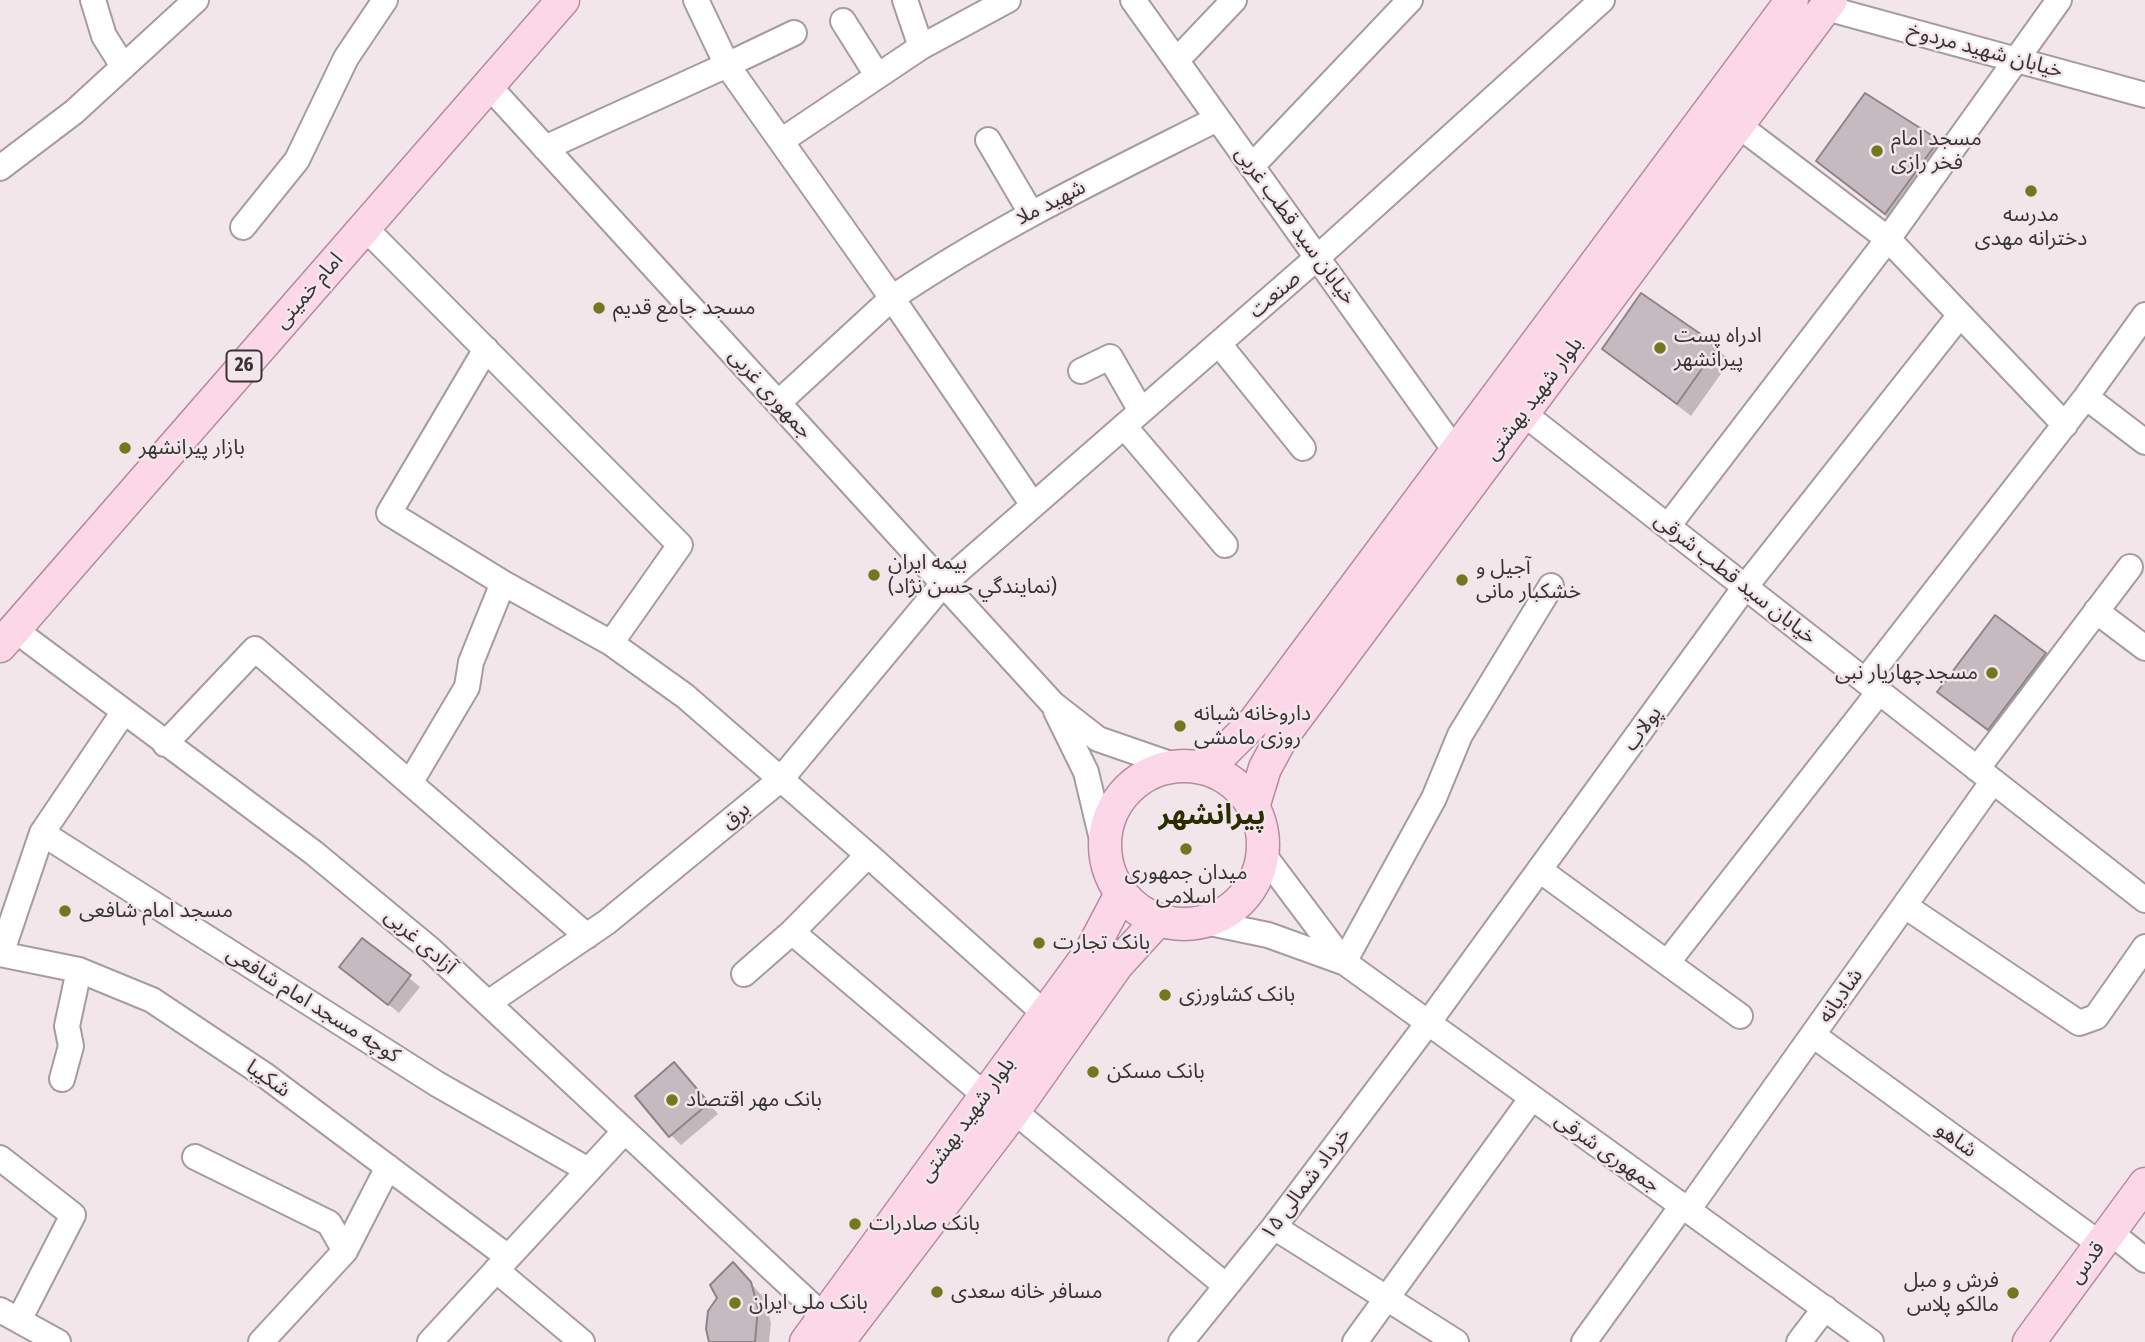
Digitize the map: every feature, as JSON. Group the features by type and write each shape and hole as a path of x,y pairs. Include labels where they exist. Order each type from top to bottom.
{"main road":[{"name":"امام خمینی","path":"7,638 487,84 563,0"},
{"name":"بلوار شهید بهشتی","path":"1188,767 1224,752 1255,720 1456,452 1781,3"},
{"name":"بلوار شهید بهشتی","path":"1253,807 1265,768 1282,737 1829,4"},
{"path":"1188,767 1230,782 1253,807 1262,829 1263,854 1257,877 1244,897 1227,912 1205,922 1181,925 1158,920 1137,909 1121,894 1110,874 1105,852 1105,831 1123,794 1138,780 1156,771 1188,767"},
{"name":"بلوار شهید بهشتی","path":"1000,1104 1043,1012 1091,951 1121,894"},
{"name":"بلوار شهید بهشتی","path":"832,1336 877,1241 1000,1104 1158,920"},
{"name":"قدس","path":"2029,1342 2145,1184"}],"street":[{"path":"93,0 104,36 122,66"},
{"path":"0,168 74,112 196,0"},
{"path":"243,227 297,160 346,58 385,0"},
{"path":"696,0 727,65 892,298 1033,505"},
{"path":"905,0 921,47"},
{"path":"781,141 921,47 1008,0"},
{"name":"خیابان سید قطب غربی","path":"1133,0 1216,120 1319,256 1456,452"},
{"path":"1177,60 1234,0"},
{"path":"1252,166 1410,0"},
{"name":"صنعت","path":"943,584 1319,256 1602,0"},
{"path":"1668,526 1888,239 2059,0"},
{"name":"خیابان شهید مردوخ","path":"1829,4 2016,60 2145,94"},
{"path":"843,21 877,75"},
{"path":"545,148 794,33"},
{"name":"جمهوری غربی","path":"487,84 1053,704"},
{"name":"شهید ملا","path":"778,403 892,298 950,258 1031,213 1216,120"},
{"path":"1738,125 1888,239 2065,425"},
{"path":"988,140 1031,213"},
{"path":"364,227 680,545 611,643"},
{"name":"پولاب","path":"1428,1023 1745,587 1961,315"},
{"path":"1667,963 2145,315"},
{"path":"1219,344 1303,448"},
{"path":"486,349 389,513 503,583 611,643 685,695 1043,1012"},
{"path":"1081,371 1110,357 1133,418 1225,545"},
{"path":"2086,397 2145,442"},
{"name":"خیابان سید قطب شرقی","path":"1523,413 1985,775 2143,893"},
{"name":"شادیانه","path":"1584,1342 1686,1208 1905,906 1985,775 2096,611 2130,567"},
{"path":"410,783 467,687 471,662 503,583"},
{"name":"برق","path":"488,1003 587,936 781,779 943,584"},
{"path":"1344,962 1434,798 1460,735 1551,586"},
{"path":"2096,611 2145,648"},
{"name":"آزادی غربی","path":"7,638 122,713 314,853 431,950 794,1290 832,1336"},
{"path":"164,744 255,649 587,936"},
{"path":"1053,704 1098,739 1188,767"},
{"path":"1053,704 1086,772 1105,852"},
{"path":"0,954 42,833 122,713"},
{"name":"کوچه مسجد امام شافعی","path":"42,833 437,1084 589,1170"},
{"path":"1263,854 1344,962"},
{"path":"744,974 792,932 868,855"},
{"path":"1541,871 1740,1016"},
{"path":"1905,906 2079,1023 2096,1017 2145,947"},
{"path":"1205,922 1268,935 1344,962"},
{"path":"792,932 1225,1285"},
{"name":"شکیبا","path":"0,954 79,970 152,1000 265,1076 388,1167 502,1264 582,1342"},
{"name":"جمهوری شرقی","path":"1344,962 1871,1342"},
{"path":"62,1079 71,1046 67,1026 79,970"},
{"name":"۱۵ خرداد شمالی","path":"1181,1342 1274,1227 1428,1023"},
{"name":"شاهو","path":"1813,1035 2105,1238 2145,1260"},
{"path":"1355,1342 1531,1099"},
{"path":"430,1342 624,1132"},
{"path":"195,1157 328,1223 345,1251"},
{"path":"0,1158 73,1215 9,1315 58,1342"},
{"path":"261,1342 345,1251 388,1167"},
{"path":"1274,1227 1456,1342"},
{"path":"1799,1342 1825,1308"}],"building":[{"name":"مسجد امام فخر رازی","path":"1865,93 1939,140 1885,214 1816,161"},
{"name":"ادراه پست پیرانشهر","path":"1641,293 1718,346 1677,404 1602,349"},
{"name":"مسجدچهاریار نبی","path":"1995,615 2046,653 1988,730 1937,692"},
{"path":"362,938 411,975 388,1005 339,967"},
{"name":"بانک مهر اقتصاد","path":"674,1062 709,1103 669,1137 635,1096"},
{"name":"بانک ملی ایران","path":"733,1262 751,1282 758,1308 755,1342 709,1342 706,1329 708,1311 717,1298 710,1285"}],"place":[{"name":"مسجد امام فخر رازی","path":"1877,151"},
{"name":"مدرسه دخترانه مهدی","path":"2031,191"},
{"name":"مسجد جامع قدیم","path":"599,308"},
{"name":"ادراه پست پیرانشهر","path":"1660,348"},
{"name":"بازار پیرانشهر","path":"125,448"},
{"name":"بيمه ايران (نمايندگي حسن نژاد)","path":"874,575"},
{"name":"آجیل و خشکبار مانی","path":"1462,580"},
{"name":"مسجدچهاریار نبی","path":"1992,673"},
{"name":"داروخانه شبانه روزی مامشی","path":"1180,726"},
{"name":"میدان جمهوری اسلامی","path":"1186,849"},
{"name":"مسجد امام شافعی","path":"65,911"},
{"name":"بانک تجارت","path":"1039,943"},
{"name":"بانک کشاورزی","path":"1165,995"},
{"name":"بانک مسکن","path":"1093,1072"},
{"name":"بانک مهر اقتصاد","path":"672,1100"},
{"name":"بانک صادرات","path":"855,1224"},
{"name":"مسافر خانه سعدی","path":"937,1292"},
{"name":"فرش و مبل مالکو پلاس","path":"2013,1293"},
{"name":"بانک ملی ایران","path":"735,1303"}],"district":[{"name":"پیرانشهر","path":"1212,816"}]}
